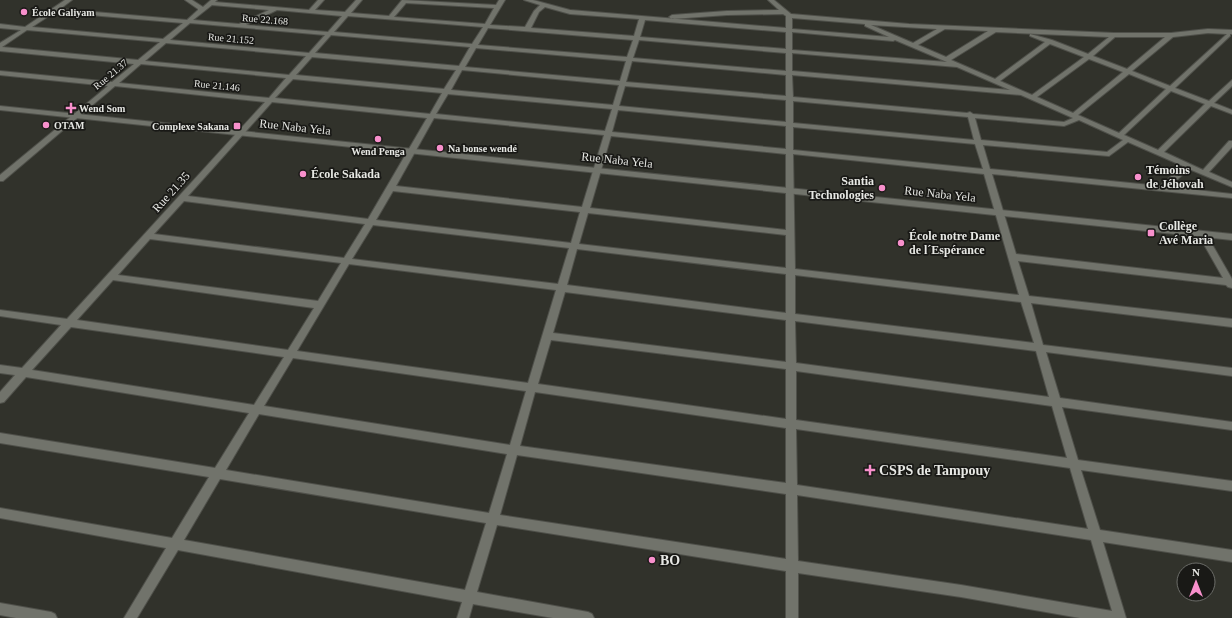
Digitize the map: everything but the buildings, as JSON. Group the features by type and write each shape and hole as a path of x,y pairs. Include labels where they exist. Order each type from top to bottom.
{"street":[{"path":"0,48 69,0"},
{"path":"188,0 201,8 201,10"},
{"path":"310,12 321,0"},
{"name":"Rue 21.35","path":"0,399 270,101 345,14 359,0"},
{"path":"390,18 405,0 498,7"},
{"path":"130,618 391,188 413,151 431,116 502,0"},
{"path":"527,0 566,12 642,19 659,19 790,32 899,39"},
{"path":"771,0 787,14 790,32 790,566 792,618"},
{"path":"213,2 310,12 957,65"},
{"name":"Rue 21.37","path":"0,178 201,10 213,2"},
{"path":"527,29 537,11 544,5"},
{"path":"240,26 275,9"},
{"name":"Rue 22.168","path":"55,10 1022,93"},
{"path":"659,19 682,15 726,13 787,14 855,22 1024,32 1171,35 1208,31 1229,34"},
{"path":"463,618 642,19"},
{"path":"855,22 866,24 913,46 1232,185"},
{"name":"Rue 21.152","path":"0,26 164,42 623,82 1064,124 1068,123 1075,117"},
{"path":"913,46 943,28"},
{"path":"946,60 994,30"},
{"path":"1024,32 1090,56 1232,112"},
{"path":"1119,136 1229,34"},
{"path":"1032,98 1090,56 1114,35"},
{"path":"1075,117 1171,35"},
{"path":"995,82 1050,41"},
{"path":"0,48 1106,154 1112,152 1127,140"},
{"name":"Rue 21.146","path":"0,73 1232,196"},
{"path":"1159,153 1232,82"},
{"name":"Rue Naba Yela","path":"0,108 1232,237"},
{"path":"970,114 1120,618"},
{"path":"1204,173 1232,143"},
{"path":"1163,188 1188,166"},
{"path":"391,188 790,233"},
{"path":"182,198 370,222 1232,323"},
{"path":"1202,234 1231,283"},
{"path":"148,236 1232,372"},
{"path":"1012,257 1231,283"},
{"path":"111,277 320,305"},
{"path":"0,313 1232,486"},
{"path":"547,336 790,366 1232,426"},
{"path":"0,369 514,450 790,488 1232,556"},
{"path":"0,438 790,566 961,591 1116,618"},
{"path":"0,513 469,598 588,618"},
{"path":"0,609 51,618"}],"place":[{"name":"École Galiyam","path":"24,12"},
{"name":"Wend Som","path":"71,108"},
{"name":"OTAM","path":"46,125"},
{"name":"Complexe Sakana","path":"237,126"},
{"name":"Wend Penga","path":"378,139"},
{"name":"Na bonse wendé","path":"440,148"},
{"name":"École Sakada","path":"303,174"},
{"name":"Témoins de Jéhovah","path":"1138,177"},
{"name":"Santia Technologies","path":"882,188"},
{"name":"Collège Avé Maria","path":"1151,233"},
{"name":"École notre Dame de l´Espérance","path":"901,243"},
{"name":"CSPS de Tampouy","path":"870,470"},
{"name":"BO","path":"652,560"}]}
